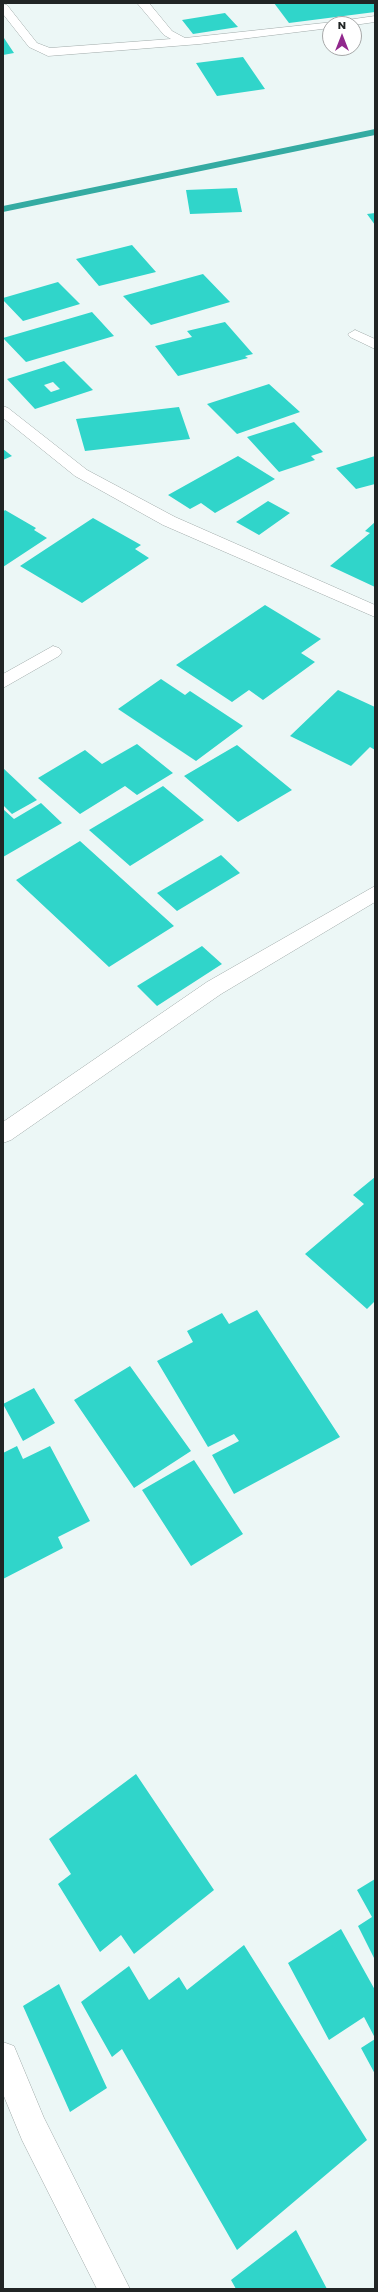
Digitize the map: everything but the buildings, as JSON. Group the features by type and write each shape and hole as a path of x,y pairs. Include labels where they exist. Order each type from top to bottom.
{"street":[{"path":"143,3 168,33 183,41"},
{"path":"3,7 33,45 48,52 145,46 183,41 214,40 322,26"},
{"path":"362,21 375,19"},
{"path":"355,334 375,345"},
{"path":"3,411 81,473 169,521 375,612"},
{"path":"3,682 53,652"},
{"path":"3,1134 214,988 375,893"},
{"path":"3,2057 33,2129 114,2289"}],"waterway":[{"path":"3,209 375,132"}]}
